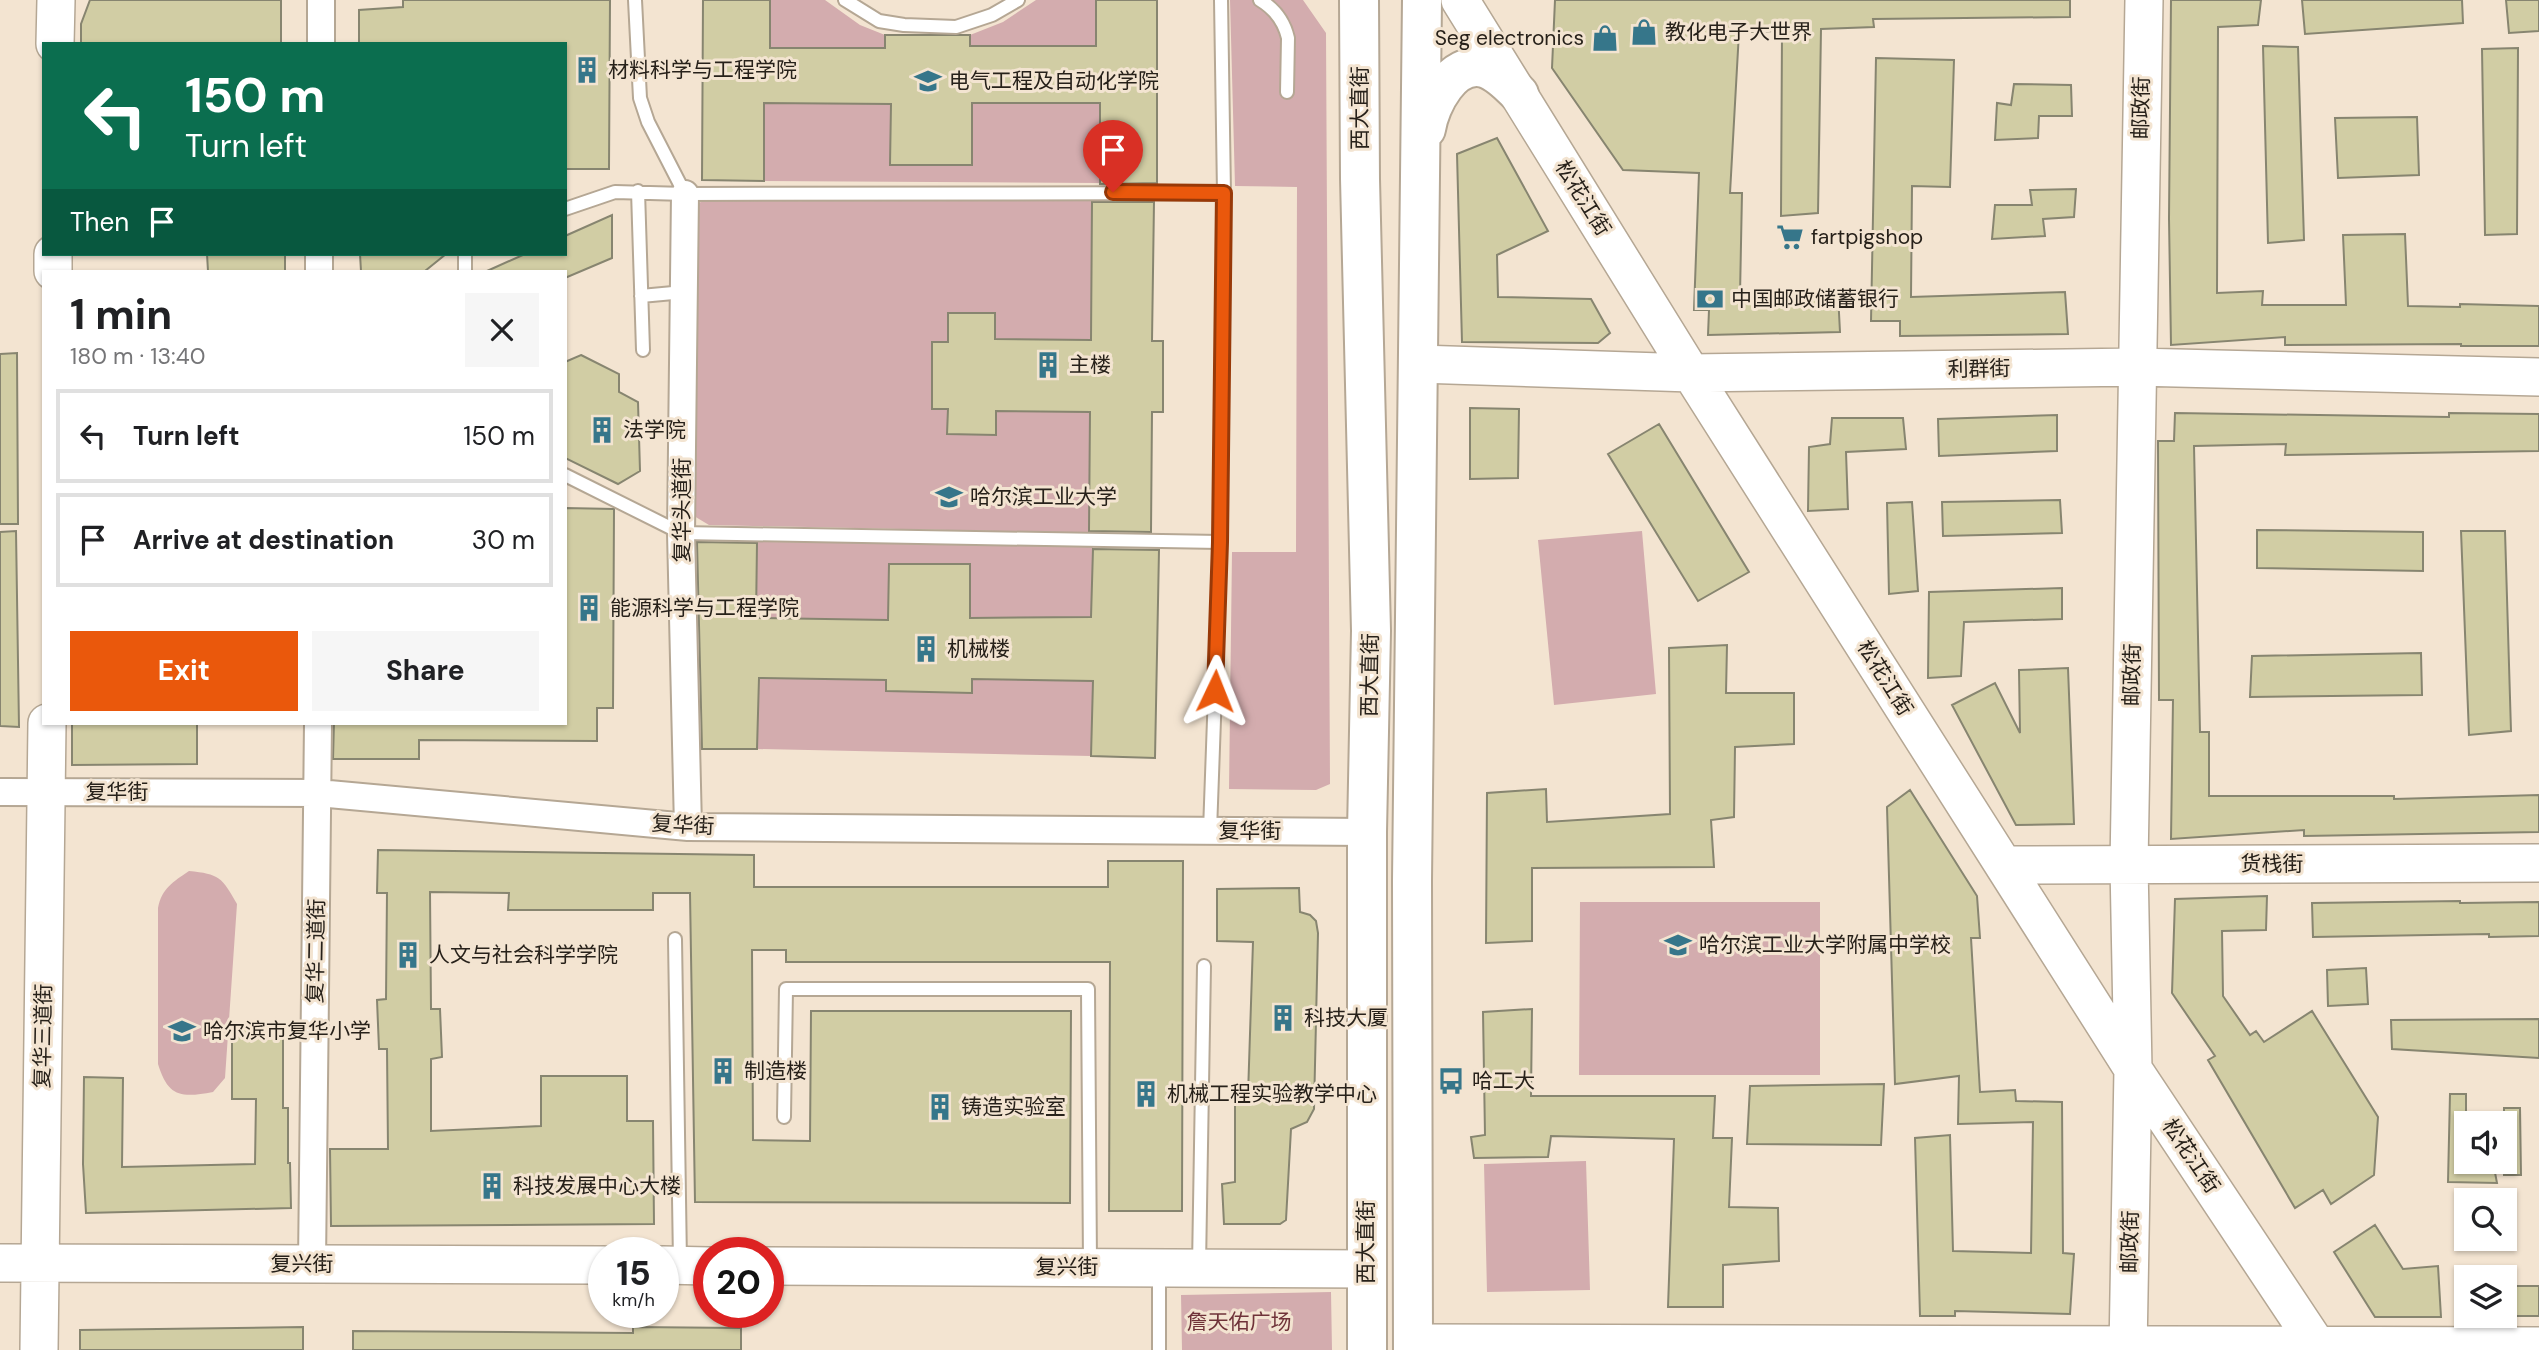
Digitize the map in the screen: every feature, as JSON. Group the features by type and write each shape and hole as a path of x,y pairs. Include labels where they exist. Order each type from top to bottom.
{"main road":[{"name":"西大直街","path":"1359,0 1360,179 1371,631 1367,832 1367,1350"},
{"path":"1413,1347 1412,881 1422,0"},
{"path":"1420,169 1428,114 1439,92 1451,80 1474,67 1486,69 1502,78 1519,94"}],"street":[{"path":"55,42 56,0"},
{"path":"321,0 321,42"},
{"name":"松花江街","path":"1461,0 1692,373 2133,1069 2318,1348"},
{"name":"邮政街","path":"2128,1348 2133,1069 2129,865 2144,0"},
{"name":"复华头道街","path":"685,194 681,533 688,827"},
{"name":"利群街","path":"1419,364 1692,373 2136,367 2539,377"},
{"name":"复华三道街","path":"39,1350 47,725"},
{"name":"复华二道街","path":"312,1264 318,725"},
{"name":"复华街","path":"0,792 318,793 688,827 1367,832"},
{"name":"货栈街","path":"2004,865 2539,863"},
{"name":"复兴街","path":"0,1263 588,1265"},
{"name":"复兴街","path":"784,1266 1366,1269"},
{"path":"1413,1347 2539,1346"}],"lane":[{"path":"635,0 640,98 648,122 685,194"},
{"path":"845,0 879,21 956,27 992,15 1018,0"},
{"path":"1210,831 1220,542 1224,193 1221,0"},
{"path":"1260,0 1276,12 1286,30 1287,92"},
{"path":"638,191 643,350"},
{"path":"567,208 615,192 638,191 685,194 1224,193"},
{"path":"641,296 684,292"},
{"path":"567,476 681,533 1220,542"},
{"path":"676,939 684,1266"},
{"path":"1199,1268 1204,966"},
{"path":"784,1117 786,989 1088,989 1090,1267"},
{"path":"1159,1268 1159,1350"}],"green space":[{"path":"770,0 825,0 860,25 885,35 885,48 770,48"},
{"path":"1036,0 1096,0 1096,46 970,46 970,35 1003,22"},
{"path":"1230,0 1303,0 1326,33 1330,784 1316,790 1229,789 1232,552 1296,552 1297,187 1235,186"},
{"path":"764,103 891,104 891,165 972,165 972,103 1100,103 1100,183 764,181"},
{"path":"1092,195 1091,352 1073,340 995,339 995,313 949,313 948,342 932,343 932,408 948,409 948,434 995,435 996,411 1074,412 1090,399 1089,533 709,525 689,513 698,204 705,199"},
{"path":"1642,531 1656,694 1554,705 1538,540"},
{"path":"757,542 1093,544 1091,617 970,618 970,564 889,564 888,620 756,618"},
{"path":"759,678 886,680 886,691 972,679 1093,681 1091,756 757,749"},
{"path":"189,871 219,878 237,904 225,1078 213,1092 192,1095 177,1093 171,1089 158,1064 158,908 165,890"},
{"path":"1580,902 1820,902 1820,1075 1579,1075"},
{"path":"1586,1161 1590,1290 1487,1292 1484,1164"},
{"name":"詹天佑广场","path":"1331,1292 1332,1350 1182,1350 1181,1295"}],"building":[{"path":"90,0 281,0 281,42 81,42 81,24"},
{"name":"材料科学与工程学院","path":"403,0 610,0 609,169 567,169 567,42 359,42 359,10 403,7"},
{"path":"703,0 770,0 770,48 885,48 885,35 970,35 970,46 1096,46 1096,0 1157,0 1157,183 1100,184 1100,103 972,103 972,165 890,165 891,104 764,103 764,181 702,180"},
{"path":"1555,0 2070,0 2070,17 1873,19 1874,27 1821,29 1818,213 1781,216 1782,31 1739,32 1730,193 1742,193 1740,295 1838,294 1840,332 1708,335 1709,310 1694,310 1699,173 1623,170 1552,68"},
{"path":"2171,0 2261,0 2258,25 2218,27 2217,293 2263,291 2262,305 2346,305 2343,235 2405,234 2408,306 2539,306 2539,346 2285,345 2285,337 2171,345"},
{"path":"2302,0 2462,0 2463,23 2305,34"},
{"path":"2506,0 2539,0 2539,31 2509,33"},
{"path":"2263,46 2298,47 2304,240 2268,243"},
{"path":"2518,48 2517,234 2485,235 2482,49"},
{"path":"1876,58 1954,60 1950,187 1912,186 1911,297 2065,292 2068,334 1900,336 1900,321 1871,321"},
{"path":"2014,84 2071,85 2072,116 2039,116 2038,138 1995,140 1997,103 2011,105"},
{"path":"2417,117 2419,175 2338,178 2335,118"},
{"path":"1497,138 1548,231 1497,255 1498,297 1591,299 1610,333 1598,343 1462,342 1457,154"},
{"path":"2076,189 2074,217 2043,219 2045,236 1992,239 1995,205 2032,205 2030,190"},
{"name":"主楼","path":"1092,202 1154,202 1152,341 1163,341 1163,412 1152,412 1151,532 1089,531 1090,412 996,411 996,435 947,434 948,409 932,409 932,342 948,342 948,313 995,313 995,339 1091,340"},
{"path":"612,215 612,258 567,277 567,270 489,270 521,256 567,256 567,235"},
{"path":"207,256 285,256 285,270 208,270"},
{"path":"360,256 444,256 426,270 361,270"},
{"path":"17,353 18,524 0,524 0,354"},
{"name":"法学院","path":"581,355 619,374 619,392 638,402 640,471 618,484 567,459 567,361"},
{"path":"1470,408 1519,409 1518,478 1470,479"},
{"path":"2175,413 2449,417 2449,413 2539,414 2539,451 2285,455 2286,444 2194,446 2200,732 2209,732 2209,796 2394,796 2394,799 2539,795 2539,832 2304,836 2304,830 2171,839 2173,700 2159,700 2158,441 2174,441"},
{"path":"2057,415 2057,451 1939,456 1938,419"},
{"path":"1832,418 1903,418 1906,449 1846,452 1848,509 1808,511 1809,447 1830,444"},
{"path":"1659,424 1749,572 1698,601 1608,454"},
{"path":"2060,500 2062,533 1943,536 1942,502"},
{"path":"1912,502 1918,591 1889,594 1887,503"},
{"name":"能源科学与工程学院","path":"567,508 614,509 613,708 597,708 597,741 419,740 419,759 333,759 334,725 567,725"},
{"path":"2257,530 2423,532 2423,571 2257,568"},
{"path":"16,531 19,727 0,726 0,532"},
{"path":"2461,531 2505,531 2511,731 2469,735"},
{"name":"机械楼","path":"697,542 757,543 756,618 888,620 889,564 970,564 970,618 1091,617 1093,549 1159,550 1155,758 1091,756 1093,681 972,679 972,693 886,691 886,680 759,678 757,749 702,749"},
{"path":"2062,588 2062,619 1964,622 1961,676 1928,678 1929,592"},
{"path":"1727,645 1726,693 1794,693 1794,744 1735,747 1734,817 1711,820 1714,867 1532,868 1532,941 1486,943 1487,793 1546,789 1547,822 1670,814 1669,648"},
{"path":"2421,653 2422,695 2250,697 2252,656"},
{"path":"2068,668 2074,824 2016,825 1952,705 1995,683 2020,733 2019,670"},
{"path":"72,725 197,725 197,764 72,765"},
{"path":"1910,790 1977,896 1980,938 1971,938 1980,1092 2015,1090 2016,1101 2062,1102 2063,1253 2074,1254 2070,1314 1955,1311 1955,1316 1920,1316 1915,1138 1950,1135 1953,1251 2031,1253 2033,1122 1958,1124 1959,1076 1895,1084 1887,807"},
{"path":"378,850 754,855 754,887 1108,887 1108,861 1183,861 1182,1211 1109,1211 1110,962 786,962 786,950 752,950 753,1140 810,1141 811,1011 1071,1011 1070,1203 695,1202 690,893 653,893 653,910 508,910 509,893 430,892 431,1009 440,1009 442,1057 431,1059 431,1131 541,1126 541,1076 627,1076 627,1121 653,1121 654,1224 331,1226 330,1149 388,1149 387,1049 379,1049 377,1000 386,999 387,893 377,893"},
{"name":"科技大厦","path":"1299,888 1300,912 1310,915 1316,921 1318,933 1314,1109 1307,1122 1291,1129 1286,1220 1280,1224 1224,1224 1222,1184 1235,1182 1235,1106 1241,1098 1248,1095 1253,942 1217,941 1217,889"},
{"path":"2267,896 2266,930 2222,931 2223,996 2250,1035 2256,1031 2264,1042 2312,1011 2378,1117 2374,1175 2331,1204 2323,1190 2295,1208 2208,1060 2215,1056 2172,993 2175,899"},
{"path":"2539,902 2539,936 2489,937 2489,934 2313,937 2312,903"},
{"path":"2366,968 2368,1004 2328,1006 2327,970"},
{"path":"1532,1009 1531,1096 1715,1096 1713,1138 1732,1138 1729,1207 1778,1208 1779,1261 1723,1265 1723,1307 1668,1307 1674,1139 1551,1136 1548,1157 1474,1158 1471,1137 1485,1135 1483,1012"},
{"path":"2539,1019 2539,1058 2392,1049 2391,1020"},
{"path":"232,1027 283,1027 283,1108 288,1108 291,1208 86,1213 83,1164 84,1077 123,1078 122,1167 255,1164 256,1099 232,1099"},
{"path":"1884,1084 1881,1145 1747,1144 1750,1086"},
{"path":"2450,1094 2466,1094 2466,1111 2454,1111 2454,1174 2495,1174 2497,1183 2448,1182"},
{"path":"2504,1108 2520,1108 2521,1175 2504,1175 2517,1174 2517,1111 2504,1111"},
{"path":"2375,1225 2403,1269 2438,1266 2441,1317 2375,1317 2334,1252"},
{"path":"2517,1286 2539,1286 2539,1316 2517,1316"},
{"path":"303,1327 303,1350 80,1350 80,1330"},
{"path":"633,1328 741,1328 741,1350 353,1350 353,1331 633,1333"}],"place":[{"name":"教化电子大世界","path":"1644,32"},
{"name":"Seg electronics","path":"1605,38"},
{"name":"材料科学与工程学院","path":"587,70"},
{"name":"电气工程及自动化学院","path":"928,81"},
{"name":"fartpigshop","path":"1790,237"},
{"name":"中国邮政储蓄银行","path":"1710,299"},
{"name":"主楼","path":"1048,365"},
{"name":"法学院","path":"602,430"},
{"name":"哈尔滨工业大学","path":"949,497"},
{"name":"能源科学与工程学院","path":"589,608"},
{"name":"机械楼","path":"926,649"},
{"name":"哈尔滨工业大学附属中学校","path":"1678,945"},
{"name":"人文与社会科学学院","path":"408,955"},
{"name":"科技大厦","path":"1283,1018"},
{"name":"哈尔滨市复华小学","path":"182,1031"},
{"name":"制造楼","path":"723,1071"},
{"name":"哈工大","path":"1451,1081"},
{"name":"机械工程实验教学中心","path":"1146,1094"},
{"name":"铸造实验室","path":"940,1107"},
{"name":"科技发展中心大楼","path":"492,1186"}],"route":[{"path":"1113,192 1224,193 1220,542 1215,691"}]}
